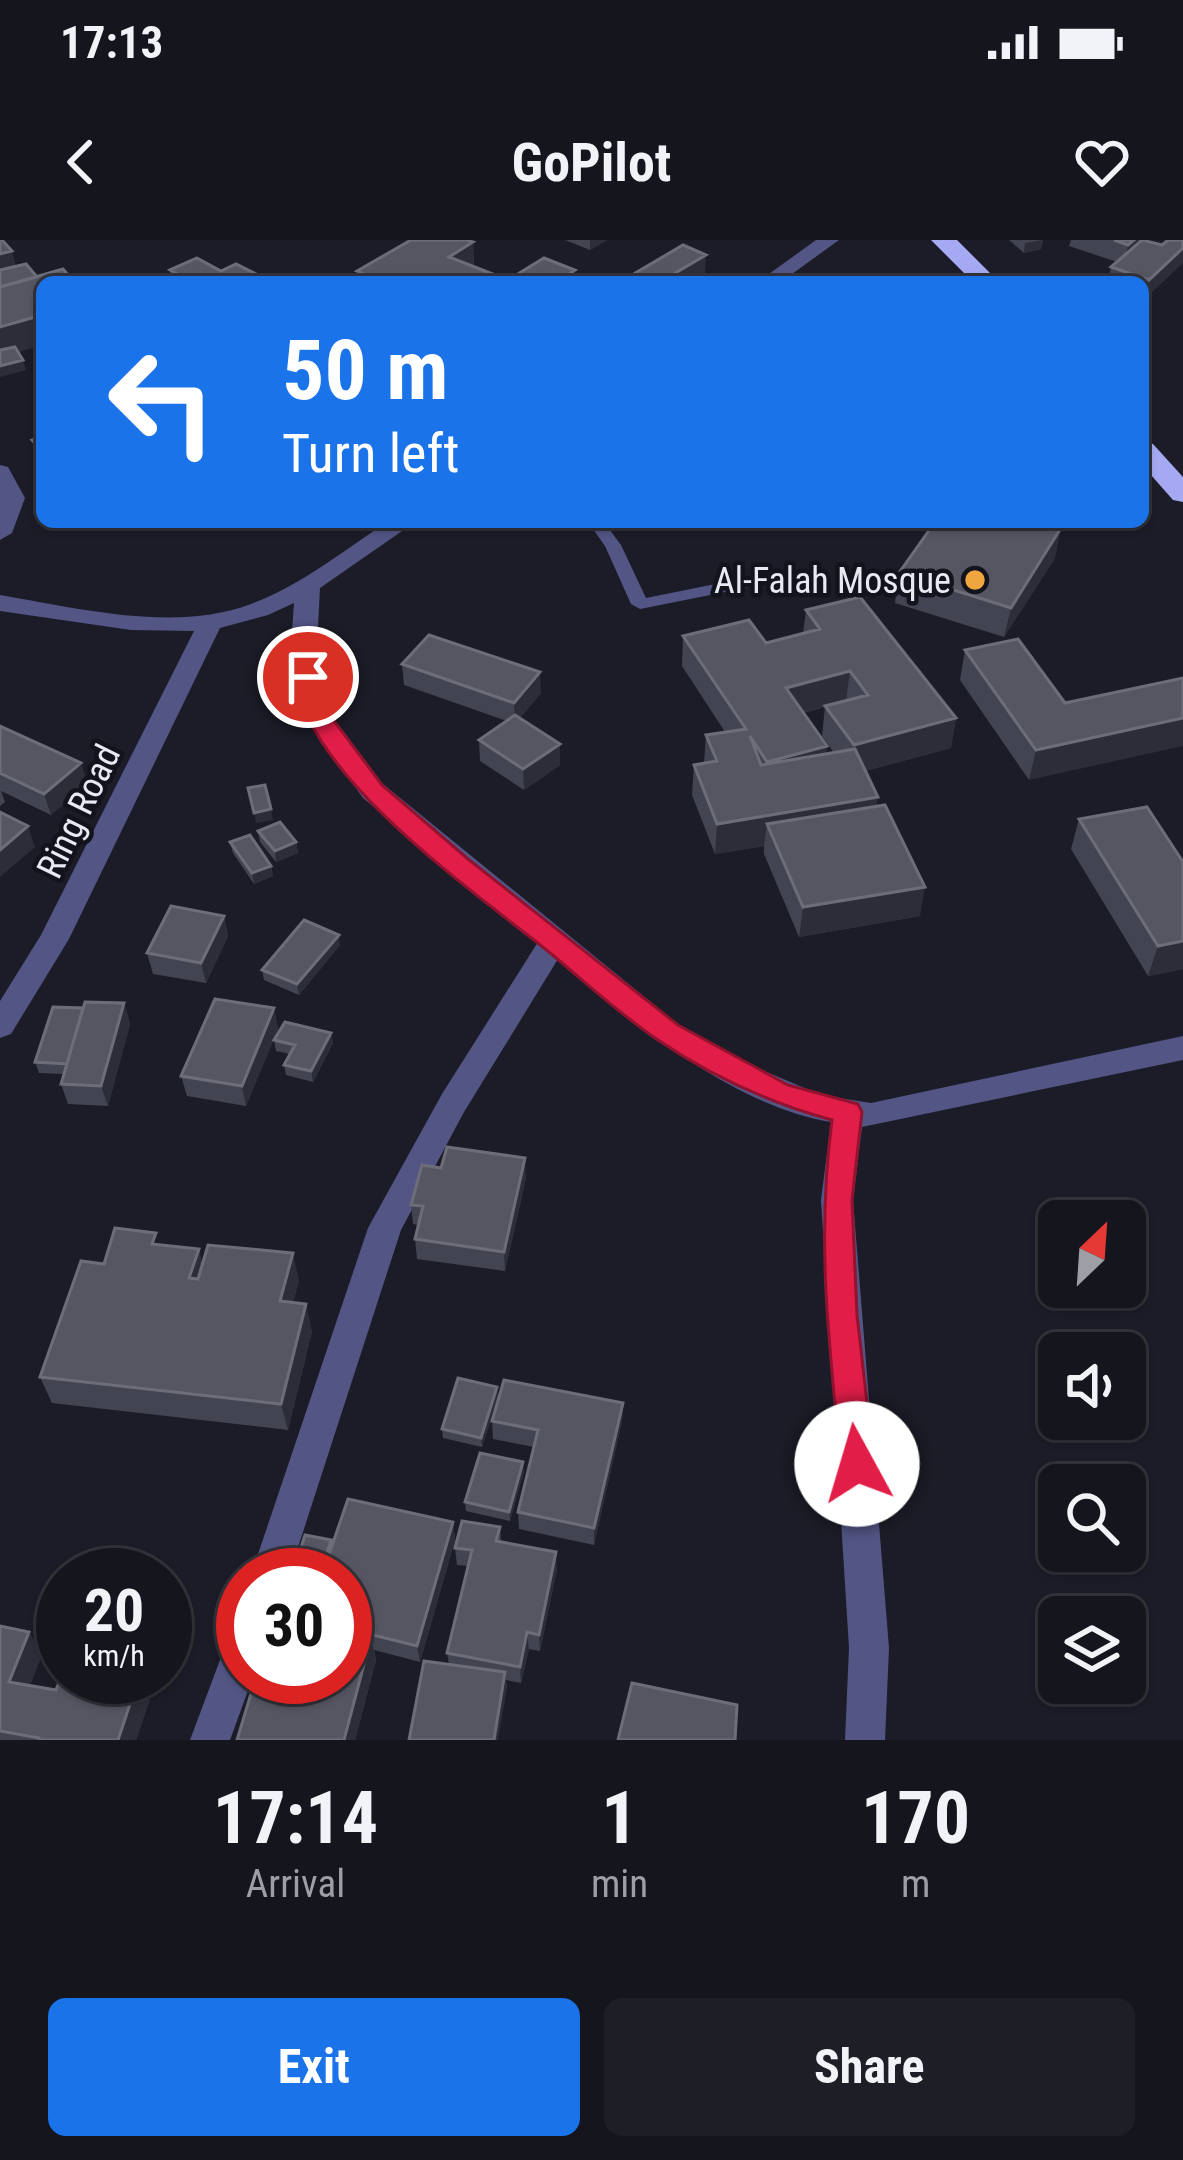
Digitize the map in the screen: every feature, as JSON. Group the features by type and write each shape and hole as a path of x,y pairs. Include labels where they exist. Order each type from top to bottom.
{"highway":[{"path":"943,240 981,276"},
{"path":"1149,457 1183,494"}],"street":[{"path":"777,276 830,240"},
{"path":"0,472 13,498 0,533"},
{"path":"0,603 98,618 210,623 260,609 394,528"},
{"path":"308,582 304,646 311,707 373,791 668,1033 780,1094 871,1116 1183,1048"},
{"name":"Ring Road","path":"0,1026 54,939 210,623"},
{"path":"279,1548 385,1228 453,1103 555,939"},
{"path":"848,1112 837,1200 869,1648 865,1740"},
{"path":"210,1740 223,1704"}],"lane":[{"path":"600,528 640,604 790,574"}],"building":[{"path":"2,240 12,251 0,254"},
{"path":"411,240 467,240 473,242 449,257 498,276 369,276 357,271"},
{"path":"1142,240 1162,245 1183,240 1183,248 1149,280 1149,276 1111,267"},
{"path":"683,245 706,255 670,276 630,276"},
{"path":"197,258 221,271 236,264 258,275 181,276 170,270"},
{"path":"544,258 575,270 566,276 515,276"},
{"path":"26,264 36,277 0,287 0,270"},
{"path":"63,269 69,276 38,276"},
{"path":"36,277 36,317 0,327 0,287"},
{"path":"15,347 23,360 0,366 0,350"},
{"name":"Al-Falah Mosque","path":"931,528 1061,528 1011,608 899,573"},
{"path":"860,597 956,718 854,745 825,706 868,695 850,671 786,688 827,746 767,762 750,736 761,765 855,749 878,797 717,824 694,765 717,761 706,735 746,729 683,636 749,620 766,643 820,629 806,610"},
{"path":"429,635 540,672 514,703 402,664"},
{"path":"1018,639 1065,703 1183,678 1183,718 1036,750 965,650"},
{"path":"515,715 560,744 523,769 479,740"},
{"path":"0,726 81,763 44,794 0,773"},
{"path":"265,785 271,809 254,813 248,788"},
{"path":"885,805 925,887 803,907 767,824"},
{"path":"1147,807 1183,862 1183,941 1158,946 1079,819"},
{"path":"0,812 28,826 0,850"},
{"path":"280,822 296,842 275,851 258,831"},
{"path":"250,835 271,866 252,873 230,842"},
{"path":"171,906 224,916 201,963 147,953"},
{"path":"304,920 339,935 297,984 262,970"},
{"path":"215,999 274,1008 242,1086 181,1076"},
{"path":"85,1002 124,1003 101,1086 61,1084"},
{"path":"53,1007 83,1008 67,1064 35,1062"},
{"path":"285,1022 331,1033 311,1071 284,1065 295,1045 274,1040"},
{"path":"447,1147 525,1158 504,1252 415,1239 423,1206 411,1205 422,1165 441,1168"},
{"path":"115,1228 156,1233 152,1244 199,1249 189,1278 198,1279 208,1245 293,1253 280,1301 306,1304 281,1404 40,1377 81,1261 104,1264"},
{"path":"458,1378 497,1387 481,1438 442,1429"},
{"path":"504,1380 623,1403 594,1528 518,1512 538,1430 492,1421"},
{"path":"480,1453 523,1462 509,1512 465,1502"},
{"path":"348,1499 453,1522 417,1646 372,1635 372,1548 331,1548"},
{"path":"462,1521 500,1527 496,1541 556,1552 539,1635 527,1632 520,1667 447,1653 472,1550 455,1548"},
{"path":"305,1535 331,1540 328,1548 301,1548"},
{"path":"0,1626 29,1632 9,1682 36,1687 36,1704 130,1704 118,1740 39,1740 0,1731"},
{"path":"424,1661 505,1672 494,1740 409,1740"},
{"path":"632,1683 737,1705 735,1740 618,1740"},
{"path":"248,1704 354,1704 344,1740 237,1740"}],"place":[{"name":"Al-Falah Mosque","path":"975,580"}],"route":[{"path":"308,677 311,707 373,791 459,865 668,1033 780,1094 848,1112 837,1200 842,1315 857,1464"}]}
